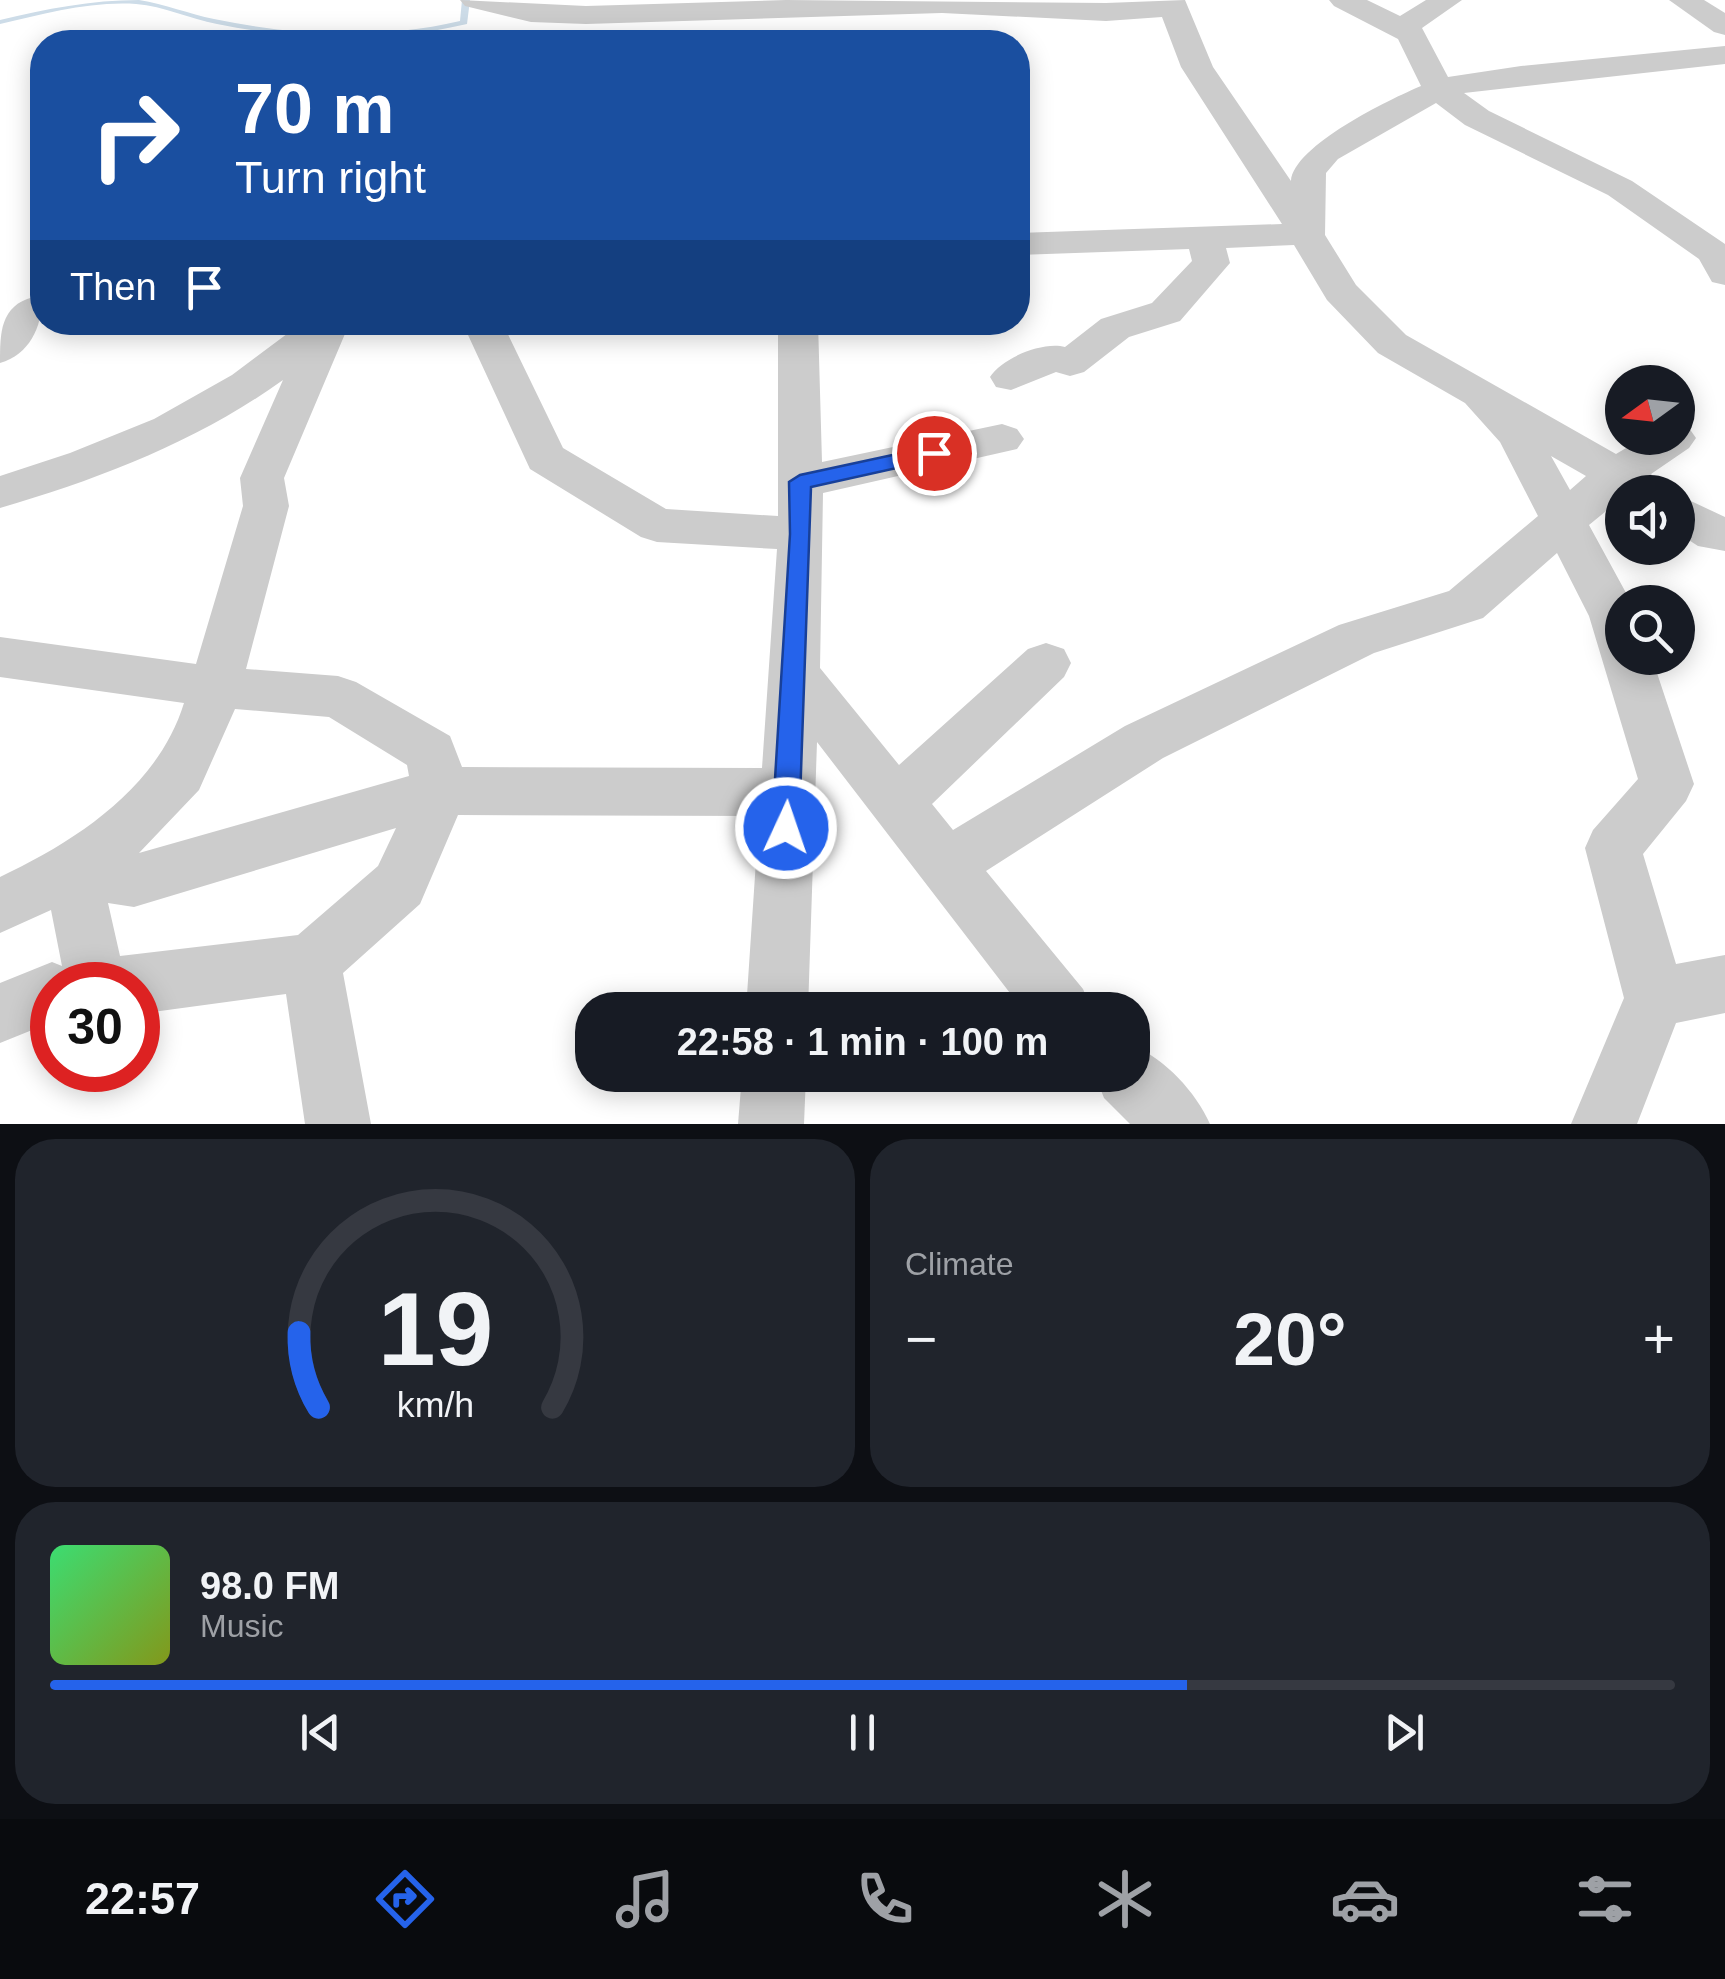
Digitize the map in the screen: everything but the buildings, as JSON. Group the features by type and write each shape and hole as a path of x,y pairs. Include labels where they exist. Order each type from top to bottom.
{"street":[{"path":"475,0 549,15 942,4 1106,12 1171,4 1197,67 1307,234 1340,292 1392,344 1619,475"},
{"path":"1344,0 1410,33 1439,90 1477,118 1620,188 1714,253 1725,274"},
{"path":"1401,28 1446,0"},
{"path":"1684,0 1725,26"},
{"path":"798,30 800,5"},
{"path":"1307,234 1309,171 1326,152 1439,90 1521,75 1725,55"},
{"path":"1030,244 1307,234"},
{"path":"1011,377 1054,358 1070,363 1115,328 1166,312 1211,263 1204,237"},
{"path":"0,350 25,309"},
{"path":"0,492 91,465 172,429 283,363 314,335"},
{"path":"0,906 72,871 126,831 180,774 215,687 259,537 266,506 262,478 271,450 323,335"},
{"path":"488,335 546,458 657,525 801,534"},
{"path":"778,992 801,534 798,335"},
{"path":"1480,394 1518,434 1605,599"},
{"path":"800,482 1002,439"},
{"path":"1641,475 1660,455"},
{"path":"946,865 1144,742 1357,639 1466,605 1564,522 1605,499"},
{"path":"1695,522 1714,534 1725,534"},
{"path":"0,656 215,687 338,697 431,752 440,791 399,885 311,962 160,977"},
{"path":"896,802 1046,663"},
{"path":"793,672 1047,992"},
{"path":"1604,1124 1654,998 1613,848 1667,784 1632,675"},
{"path":"72,871 134,881 440,791 788,792"},
{"path":"72,871 89,962"},
{"path":"311,962 338,1124"},
{"path":"1654,998 1725,984"},
{"path":"0,1012 30,1003"},
{"path":"1145,1092 1177,1124"}],"waterway":[{"path":"433,30 464,22 466,0"},
{"path":"0,22 85,5 137,2 269,30"}],"route":[{"path":"786,828 801,534 800,482 934,453"}]}
